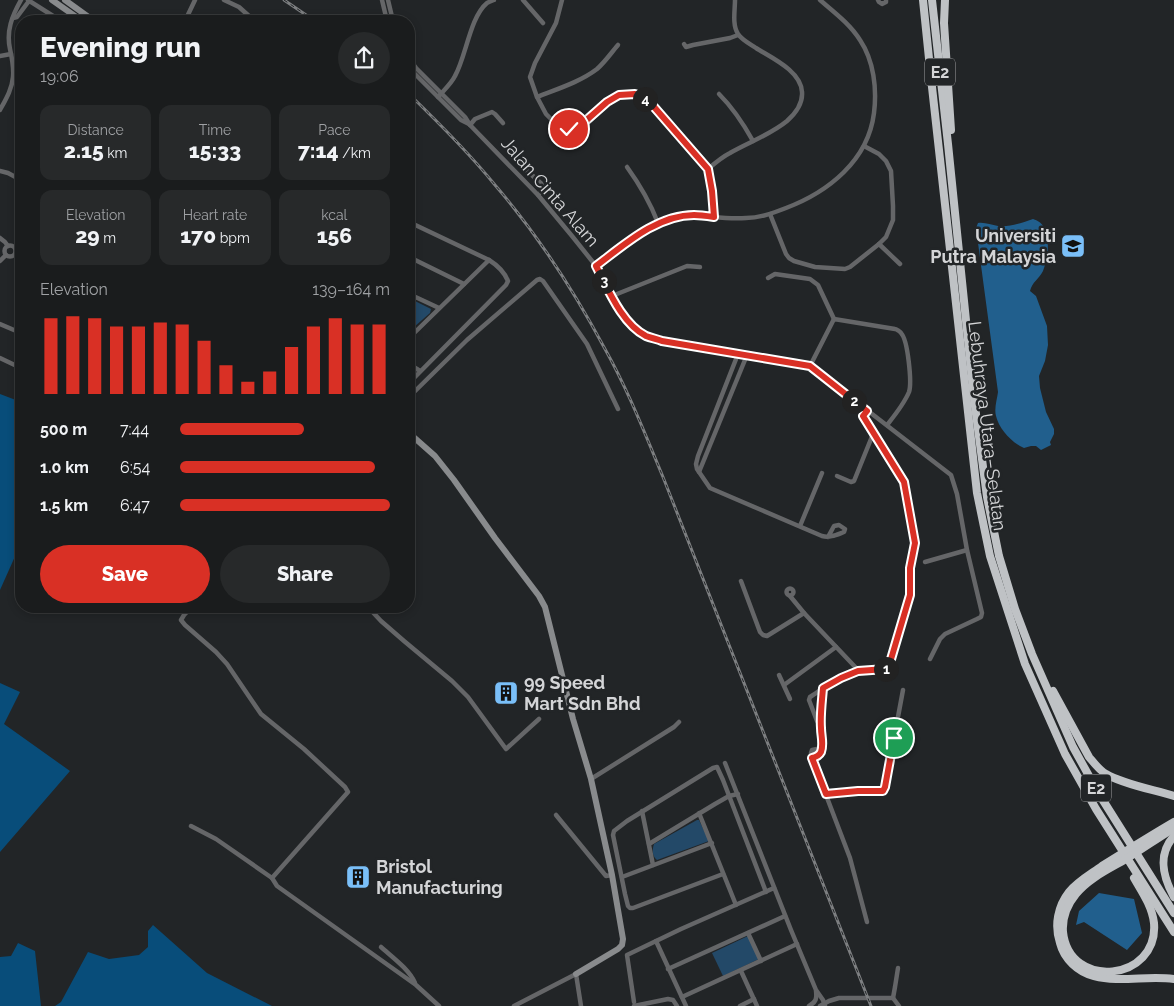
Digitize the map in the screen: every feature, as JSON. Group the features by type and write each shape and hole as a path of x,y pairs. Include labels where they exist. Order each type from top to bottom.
{"highway":[{"name":"Lebuhraya Utara–Selatan","path":"932,0 974,399 987,497 1000,556 1015,610 1073,747 1099,794 1174,913"},
{"path":"945,0 944,23 952,129 948,144"},
{"name":"Lebuhraya Utara–Selatan","path":"923,2 977,493 990,556 1025,664 1065,754 1096,809 1174,932"},
{"path":"1032,654 1042,668 1089,757 1096,766 1105,774 1118,780 1174,796"},
{"path":"1096,809 1098,818 1146,899 1154,922 1152,941 1139,960 1119,971 1102,972 1085,966 1070,951 1064,937 1063,920 1069,903 1083,886 1116,861"},
{"path":"1174,822 1138,847 1074,886 1066,897 1057,921 1058,938 1061,948 1074,966 1092,976 1174,978"},
{"path":"1138,847 1174,828"},
{"path":"1174,836 1165,852 1163,868 1168,886 1174,897"}],"street":[{"path":"0,110 10,89 13,76 14,64 8,39 9,29 13,13 21,0"},
{"path":"18,15 28,0 52,15"},
{"path":"52,0 73,15"},
{"path":"65,0 86,15"},
{"path":"188,15 195,0"},
{"path":"224,0 239,7 247,15"},
{"path":"382,0 386,15"},
{"path":"388,0 392,15"},
{"path":"440,95 456,75 473,25 480,12 488,2 494,0"},
{"path":"562,0 556,22 531,72 531,81 546,114 556,124 569,129 581,125 607,102 619,95 635,94 648,100 708,169 714,217"},
{"path":"708,169 728,153 772,131 787,120 797,111 802,100 802,89 797,78 788,68 750,44 738,34 735,18 735,0"},
{"path":"596,266 658,223 676,217 694,215 729,219 748,218 770,214 803,202 838,179 852,164 864,146 870,131 876,98 874,78 869,59 861,41 845,22 820,0"},
{"path":"878,0 882,4 886,0"},
{"path":"526,1 544,23"},
{"path":"738,34 730,38 688,47 684,44 686,42 738,34"},
{"path":"537,97 584,77 598,68 618,45"},
{"path":"0,56 11,54"},
{"name":"Jalan Cinta Alam","path":"415,67 440,95"},
{"name":"Jalan Cinta Alam","path":"415,73 465,117 470,125 538,195 596,266 622,313 632,326 646,336 662,341 810,366 950,475 958,494 967,550 982,613 981,617 977,620 945,634 940,639 930,659"},
{"path":"719,94 743,122 753,141"},
{"path":"470,125 475,119 492,112 503,123"},
{"path":"770,214 789,258 815,267 845,269 850,267 886,236 892,220 894,206 891,171 886,161 879,154 864,146"},
{"path":"523,167 545,187 538,195"},
{"path":"627,167 642,188 658,223"},
{"path":"0,171 15,177"},
{"path":"415,225 498,265 508,281 479,313 415,376"},
{"path":"0,238 8,246 13,246 15,249 12,256 6,255 0,260"},
{"path":"879,244 900,264"},
{"path":"6,255 4,250 8,246"},
{"path":"415,260 464,284"},
{"path":"415,332 489,260"},
{"path":"612,296 687,266 700,267"},
{"path":"768,278 775,274 814,281 818,285 834,319"},
{"path":"415,391 467,340 540,279 543,280 587,344 618,409"},
{"path":"415,297 439,308"},
{"path":"810,366 834,319"},
{"path":"834,319 895,328 901,332 905,339 910,390 887,426"},
{"path":"0,324 15,330"},
{"path":"738,354 698,456 697,469 710,488 828,537"},
{"path":"699,472 747,355"},
{"path":"0,358 15,365"},
{"path":"415,368 420,371"},
{"path":"821,728 809,698 841,678 858,671 883,670 889,666 910,595 910,568 915,543 904,482 863,416 867,411"},
{"path":"837,476 851,482 854,481 873,434"},
{"path":"415,438 440,462 539,596 545,607 573,719 591,779 622,931 622,946 618,949 576,974 514,1006"},
{"path":"698,456 705,458"},
{"path":"800,526 822,474"},
{"path":"925,562 967,550"},
{"path":"741,581 760,632 763,635 767,636 804,613"},
{"path":"790,596 858,671"},
{"path":"186,613 181,620 227,664 261,714 304,749 348,792 272,878"},
{"path":"374,613 468,697 506,749 540,719"},
{"path":"784,684 836,648"},
{"path":"779,674 790,699"},
{"path":"812,758 818,756 822,748 823,688"},
{"path":"826,794 883,791 903,690"},
{"path":"591,779 679,722"},
{"path":"822,748 812,750 810,754 850,858 867,922"},
{"path":"725,763 785,916 816,990 825,1006"},
{"path":"723,874 630,908 625,894 614,834 616,828 717,767 766,892"},
{"path":"649,844 729,796 738,794"},
{"path":"642,811 653,865"},
{"path":"699,813 736,905"},
{"path":"556,815 606,876 612,875"},
{"path":"191,826 216,839 272,878 277,886 416,984 440,1006"},
{"path":"622,877 712,843"},
{"path":"677,1006 673,1000 668,999 634,1004 627,955 774,888"},
{"path":"668,969 785,916"},
{"path":"748,933 761,961"},
{"path":"656,942 686,1006"},
{"path":"682,997 797,944"},
{"path":"380,946 405,969 416,984"},
{"path":"898,968 893,998 899,1006"},
{"path":"741,970 757,1006"},
{"path":"576,974 581,1006"},
{"path":"809,1006 817,1000 816,990"},
{"path":"820,1006 839,998 893,998"},
{"path":"740,1006 754,999"}],"shaded area":[{"path":"1033,219 1044,227 1048,241 1047,257 1043,271 1032,285 1030,291 1036,296 1047,326 1048,345 1045,361 1039,376 1046,412 1054,429 1054,434 1050,442 1051,445 1041,450 1036,446 1024,448 1015,443 1003,431 996,416 995,407 998,392 976,228 978,223 1007,226"},
{"path":"415,301 431,309 430,313 415,326"},
{"path":"0,394 15,400 15,556 0,590"},
{"path":"0,683 20,692 4,724 70,771 0,852"},
{"path":"699,820 709,841 657,860 654,857 654,844"},
{"path":"1099,893 1134,899 1142,933 1127,950 1084,922 1076,925 1079,911"},
{"path":"153,925 207,973 272,1006 55,1006 61,1002 88,952 109,959 139,955 148,947 148,931"},
{"path":"748,936 759,959 723,976 712,953"},
{"path":"18,943 35,951 41,1006 0,1006 0,957 11,956"}],"railway":[{"path":"284,0 306,15"},
{"path":"415,100 475,161 541,244 593,327 621,380 663,477 871,1006"}],"place":[{"name":"Universiti Putra Malaysia","path":"1073,246"},
{"name":"99 Speed Mart Sdn Bhd","path":"506,693"},
{"name":"Bristol Manufacturing","path":"358,877"}],"route":[{"path":"569,129 581,125 607,102 619,95 635,94 648,100 708,169 714,217 694,215 676,217 658,223 596,266 622,313 632,326 646,336 662,341 810,366 867,411 863,416 904,482 915,543 910,568 910,595 889,666 883,670 858,671 823,688 822,748 818,756 812,758 826,794 883,791 894,738"}]}
